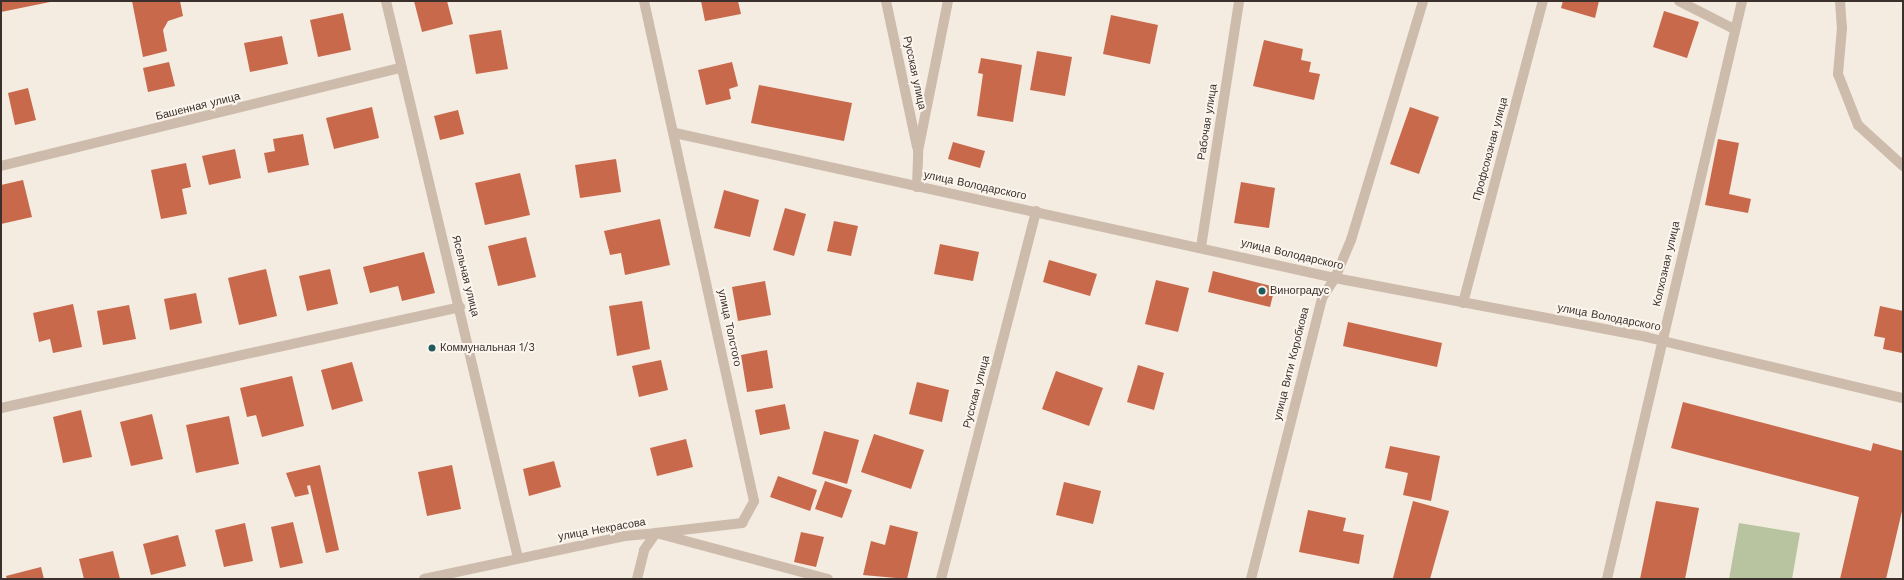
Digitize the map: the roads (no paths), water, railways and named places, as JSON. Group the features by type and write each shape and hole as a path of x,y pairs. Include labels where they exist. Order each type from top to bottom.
{"street":[{"name":"Ясельная улица","path":"386,1 400,68 460,307 518,558"},
{"name":"улица Толстого","path":"644,1 675,133 754,501 742,523 656,534"},
{"name":"Русская улица","path":"886,1 918,151"},
{"name":"Русская улица","path":"917,187 918,151 948,1"},
{"name":"Рабочая улица","path":"1201,246 1239,1"},
{"name":"улица Вити Коробкова","path":"1251,579 1322,298 1335,278 1351,240 1423,1"},
{"name":"Профсоюзная улица","path":"1463,303 1543,1"},
{"path":"1679,1 1734,29"},
{"name":"Колхозная улица","path":"1607,579 1734,29 1742,1"},
{"path":"1840,1 1842,28 1838,74 1858,126 1903,166"},
{"name":"Башенная улица","path":"1,166 400,68"},
{"name":"улица Володарского","path":"675,133 917,187 1201,246 1335,278 1662,340 1903,398"},
{"name":"Русская улица","path":"941,579 1036,211"},
{"path":"1,408 460,307"},
{"path":"637,579 644,550 656,534"},
{"name":"улица Некрасова","path":"424,579 518,558 656,534 828,579"}],"place":[{"name":"Виноградус","path":"1262,291"},
{"name":"Коммунальная 1/3","path":"432,348"}]}
